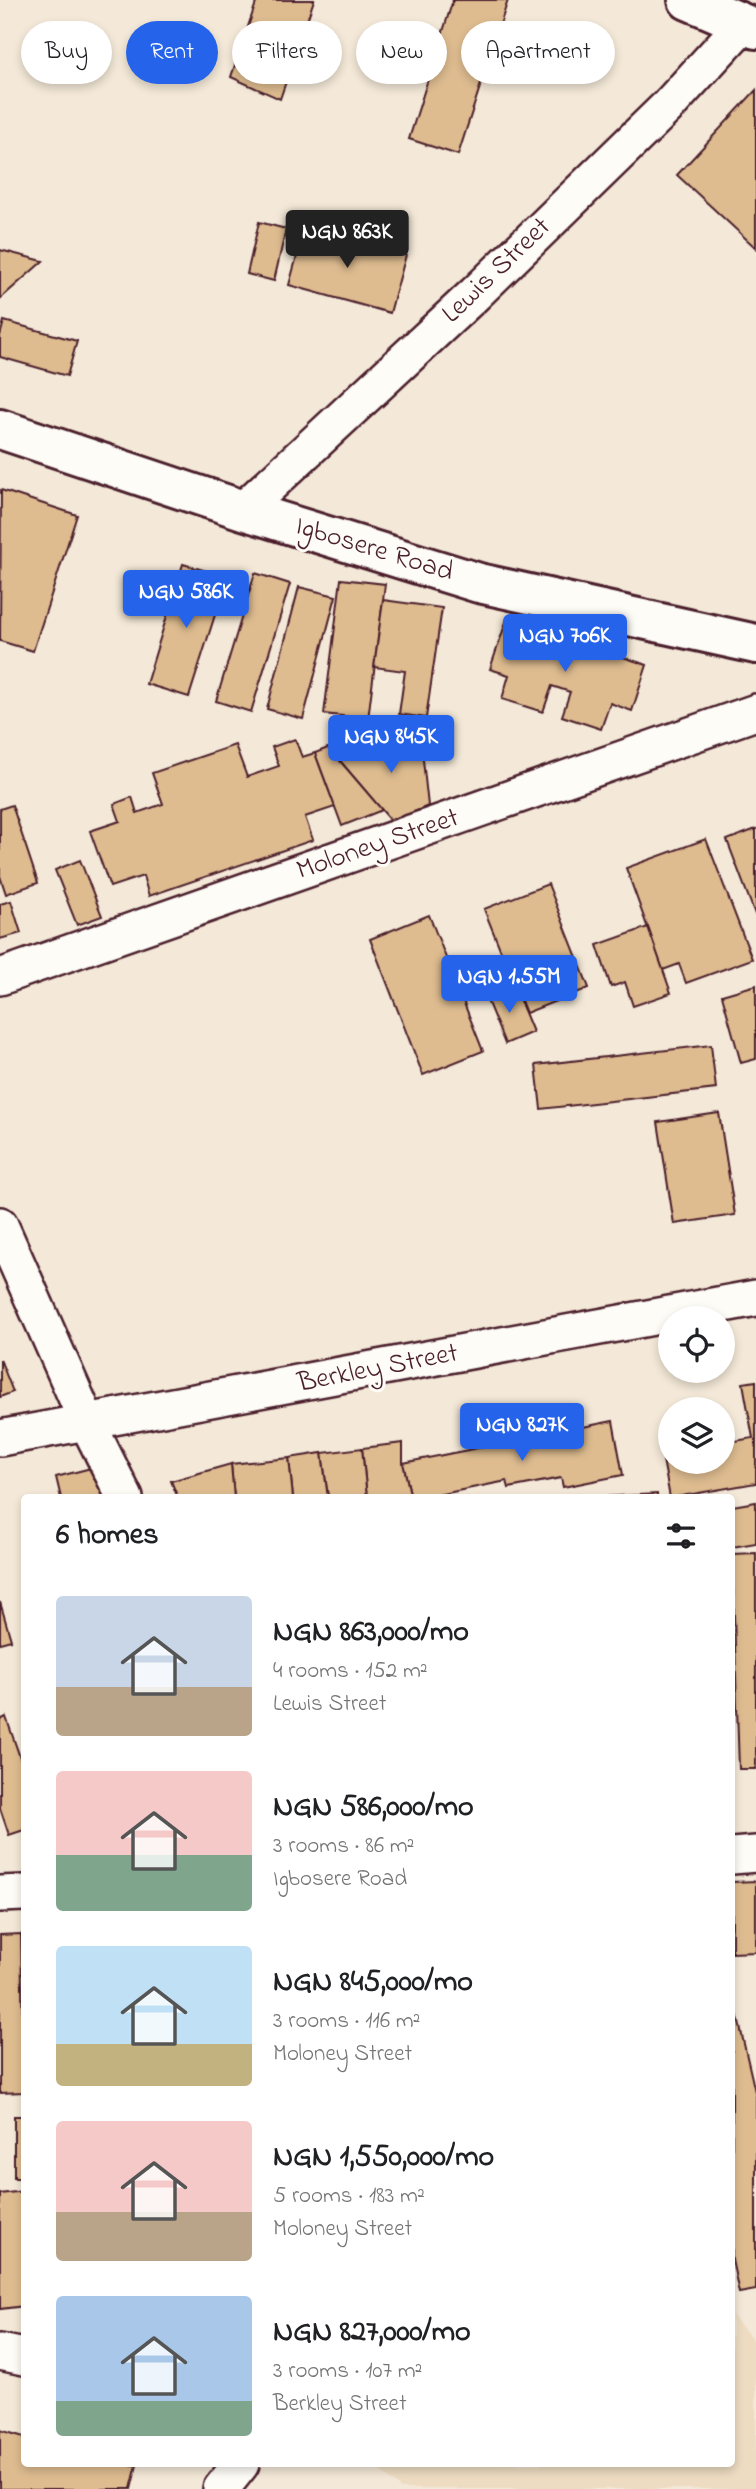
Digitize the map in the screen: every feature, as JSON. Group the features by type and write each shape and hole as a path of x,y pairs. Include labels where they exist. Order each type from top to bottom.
{"main road":[{"path":"688,0 750,27"},
{"name":"Igbosere Road","path":"0,429 243,510 479,583 756,644"}],"street":[{"name":"Lewis Street","path":"243,510 485,284 750,27"},
{"name":"Moloney Street","path":"0,977 756,712"},
{"path":"0,1225 88,1424 123,1494"},
{"name":"Berkley Street","path":"0,1438 88,1424 756,1298"},
{"path":"735,1856 756,1854"},
{"path":"0,1894 21,1893"},
{"path":"0,2352 21,2356"},
{"path":"221,2489 239,2467"}],"shaded area":[{"path":"735,2318 756,2343 756,2489 401,2489 375,2467 735,2467"}],"building":[{"path":"257,0 314,0 307,21 250,21"},
{"path":"453,0 508,0 501,21 461,21 461,84 481,84 458,155 409,139 426,84 447,84 446,21"},
{"path":"247,84 285,84 280,99"},
{"path":"756,90 756,248 677,175"},
{"path":"259,222 286,229 274,281 247,274"},
{"path":"305,227 406,255 390,313 289,285"},
{"path":"0,250 43,261 0,299"},
{"path":"4,321 77,341 67,376 0,357 0,336"},
{"path":"1,490 77,515 33,651 0,641"},
{"path":"183,564 227,577 189,697 146,684"},
{"path":"255,573 290,584 251,712 216,701"},
{"path":"341,579 385,584 368,719 324,714"},
{"path":"299,587 336,596 303,719 267,709"},
{"path":"383,600 442,608 426,718 399,714 405,671 374,667"},
{"path":"507,619 647,665 632,711 610,703 601,729 562,716 570,692 552,686 543,712 502,699 509,675 490,669"},
{"path":"420,732 428,806 392,822 335,755"},
{"path":"295,739 302,757 315,753 335,807 305,817 313,840 149,896 143,876 110,887 90,831 120,821 114,804 132,797 137,813 163,804 152,773 235,745 247,777 279,766 272,747"},
{"path":"328,748 382,810 342,826 315,753"},
{"path":"12,805 38,883 6,894 0,876 0,809"},
{"path":"756,829 756,917 727,840"},
{"path":"706,839 752,959 686,983 679,964 663,970 626,868"},
{"path":"80,860 102,916 77,925 55,870"},
{"path":"548,884 589,988 526,1013 484,909"},
{"path":"11,901 21,933 0,939 0,904"},
{"path":"429,915 483,1051 423,1075 370,939"},
{"path":"648,927 671,993 633,1006 625,982 611,987 597,945"},
{"path":"756,985 756,1059 741,1063 722,995"},
{"path":"514,986 533,1032 505,1044 486,998"},
{"path":"711,1045 716,1089 541,1109 536,1065"},
{"path":"719,1113 735,1215 674,1224 658,1122"},
{"path":"0,1359 13,1392 0,1397"},
{"path":"756,1381 756,1483 693,1494 669,1494 666,1474 735,1474 735,1441 753,1438 743,1383"},
{"path":"613,1421 623,1475 563,1487 561,1478 509,1488 507,1481 442,1494 410,1494 403,1463"},
{"path":"403,1443 403,1463 410,1494 367,1494 362,1448"},
{"path":"362,1448 367,1494 327,1494 322,1453"},
{"path":"322,1453 327,1494 293,1494 289,1458"},
{"path":"289,1458 293,1494 234,1494 231,1464"},
{"path":"231,1464 234,1494 176,1494 171,1481"},
{"path":"99,1466 105,1494 60,1494 56,1477"},
{"path":"756,1502 756,1543 735,1546 735,1506"},
{"path":"756,1553 756,1769 739,1769 735,1554"},
{"path":"0,1602 11,1640 0,1643"},
{"path":"6,1717 21,1760 21,1831 9,1835 0,1808 0,1720"},
{"path":"756,1881 756,1952 735,1953 735,1882"},
{"path":"21,1934 21,2092 0,2093 0,1935"},
{"path":"735,2005 756,2096 756,2290 739,2293 735,2274"},
{"path":"14,2116 21,2116 21,2178 14,2178"},
{"path":"21,2191 21,2306 0,2309 0,2194"},
{"path":"0,2430 21,2436 21,2467 136,2467 131,2489 0,2489"}]}
